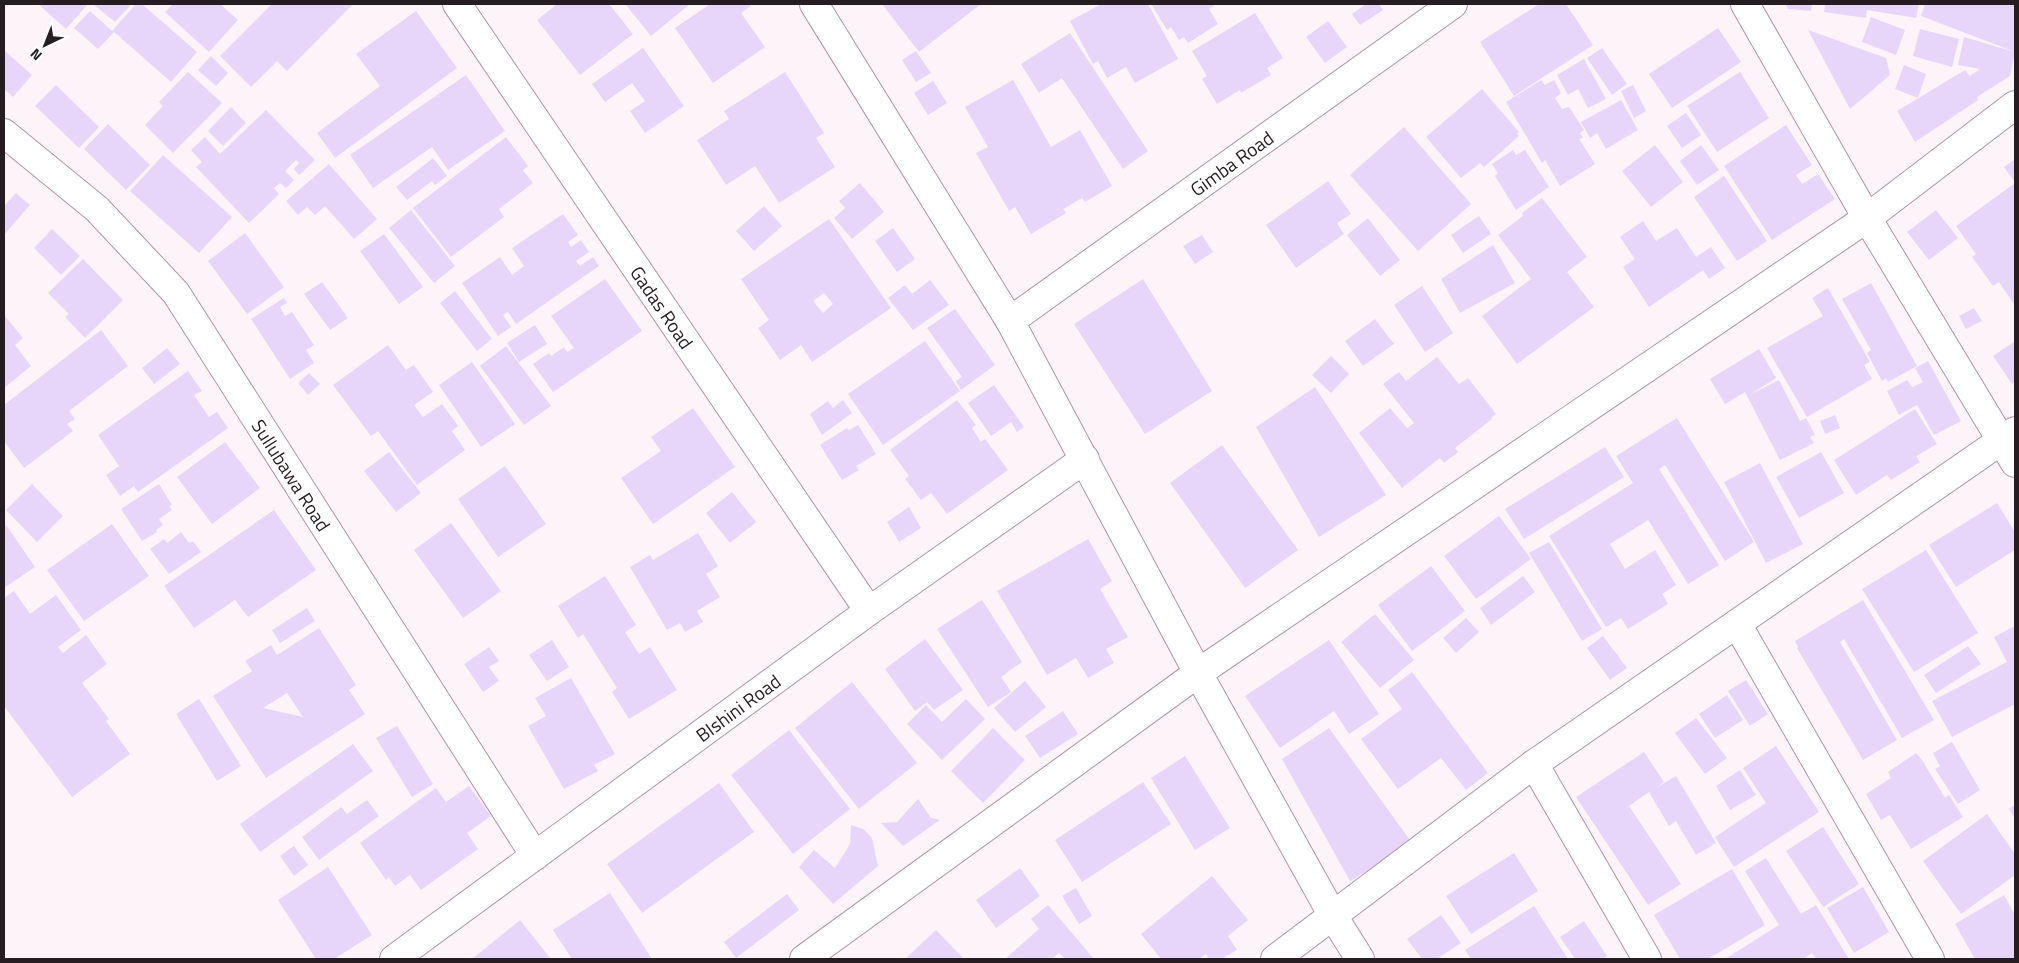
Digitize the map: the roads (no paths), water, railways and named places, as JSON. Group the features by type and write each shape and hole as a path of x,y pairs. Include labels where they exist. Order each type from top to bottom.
{"street":[{"name":"Gadas Road","path":"458,4 869,610"},
{"path":"814,4 1010,321 1198,673 1333,916 1360,959"},
{"name":"Gimba Road","path":"1010,321 1453,4"},
{"path":"1275,959 1534,764 1737,624 2011,445 1867,218 1746,4"},
{"path":"804,959 1198,673 1867,218 2015,105"},
{"name":"Sullubawa Road","path":"4,133 97,209 176,293 535,856"},
{"name":"BIshini Road","path":"394,959 869,610 1085,459"},
{"path":"1737,624 1930,959"},
{"path":"1534,764 1647,959"}]}
